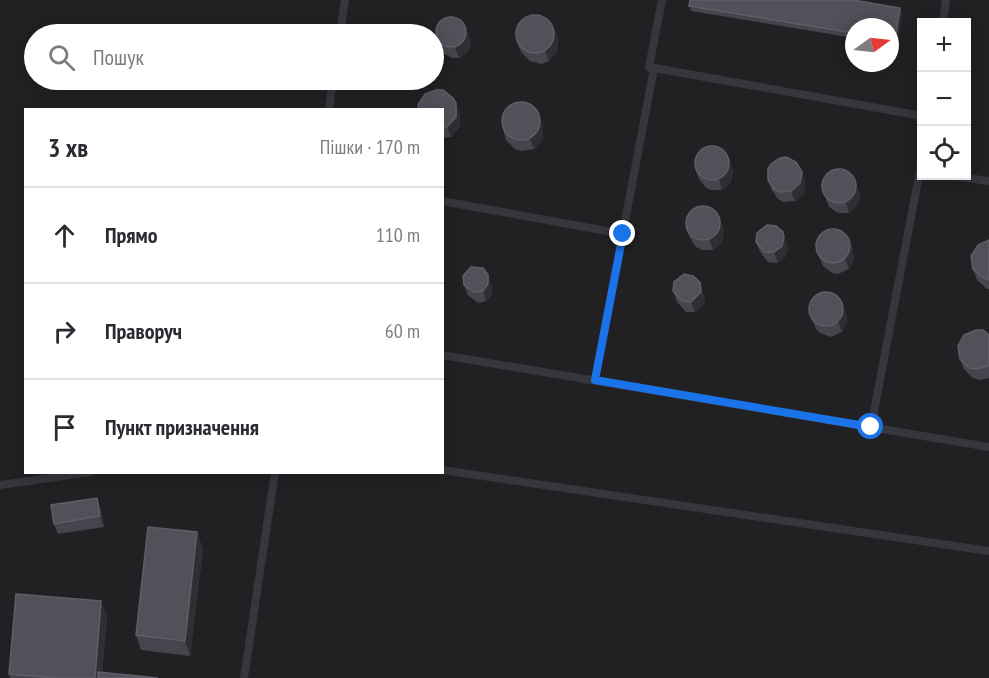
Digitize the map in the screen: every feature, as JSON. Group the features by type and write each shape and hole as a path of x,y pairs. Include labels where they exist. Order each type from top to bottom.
{"lane":[{"path":"341,24 345,0"},
{"path":"662,0 649,67 917,115"},
{"path":"944,18 946,0"},
{"path":"595,380 654,68"},
{"path":"329,108 332,90"},
{"path":"971,179 989,182"},
{"path":"871,427 919,180"},
{"path":"444,201 623,234"},
{"path":"444,355 989,447"},
{"path":"444,471 989,551"},
{"path":"0,485 77,474"},
{"path":"244,678 275,474"}],"shaded area":[{"path":"0,0 989,0 989,678 0,678"}],"building":[{"path":"690,0 853,0 900,8 898,18 845,18 845,32 689,6"},
{"path":"535,15 542,16 548,21 553,27 553,41 548,47 542,52 535,53 528,52 522,47 517,41 516,34 517,27 522,21 528,16"},
{"path":"445,18 457,18 465,26 465,38 462,43 451,47 444,45 444,24 438,24 440,21"},
{"path":"443,90 453,98 456,103 456,117 447,127 444,127 444,108 419,108 425,94"},
{"path":"521,102 535,107 540,121 535,135 521,140 507,135 502,121 507,107"},
{"path":"712,146 724,151 729,163 724,175 712,180 700,175 695,163 700,151"},
{"path":"786,157 796,162 802,172 800,183 791,191 780,192 774,189 768,180 768,169 780,158"},
{"path":"839,169 851,174 856,186 851,198 839,203 827,198 822,186 827,174"},
{"path":"703,206 715,211 720,223 715,235 703,240 691,235 686,223 691,211"},
{"path":"767,225 776,226 783,232 782,246 774,252 765,252 756,242 757,233"},
{"path":"833,229 845,234 850,246 845,258 833,263 821,258 816,246 821,234"},
{"path":"989,240 989,280 973,269 971,256 978,245"},
{"path":"471,267 483,268 488,275 488,284 483,291 474,292 464,285 463,276"},
{"path":"684,274 693,276 700,282 701,292 691,302 682,301 673,291 674,282"},
{"path":"826,292 838,297 843,309 838,321 826,326 814,321 809,309 814,297"},
{"path":"983,330 989,335 989,365 976,369 969,368 960,359 958,346 964,335"},
{"path":"97,498 100,516 54,524 51,505"},
{"path":"148,527 197,532 185,641 136,635"},
{"path":"16,594 101,601 95,678 9,674"},
{"path":"98,672 158,678 98,678"}],"route":[{"path":"623,234 595,380 871,427"}]}
